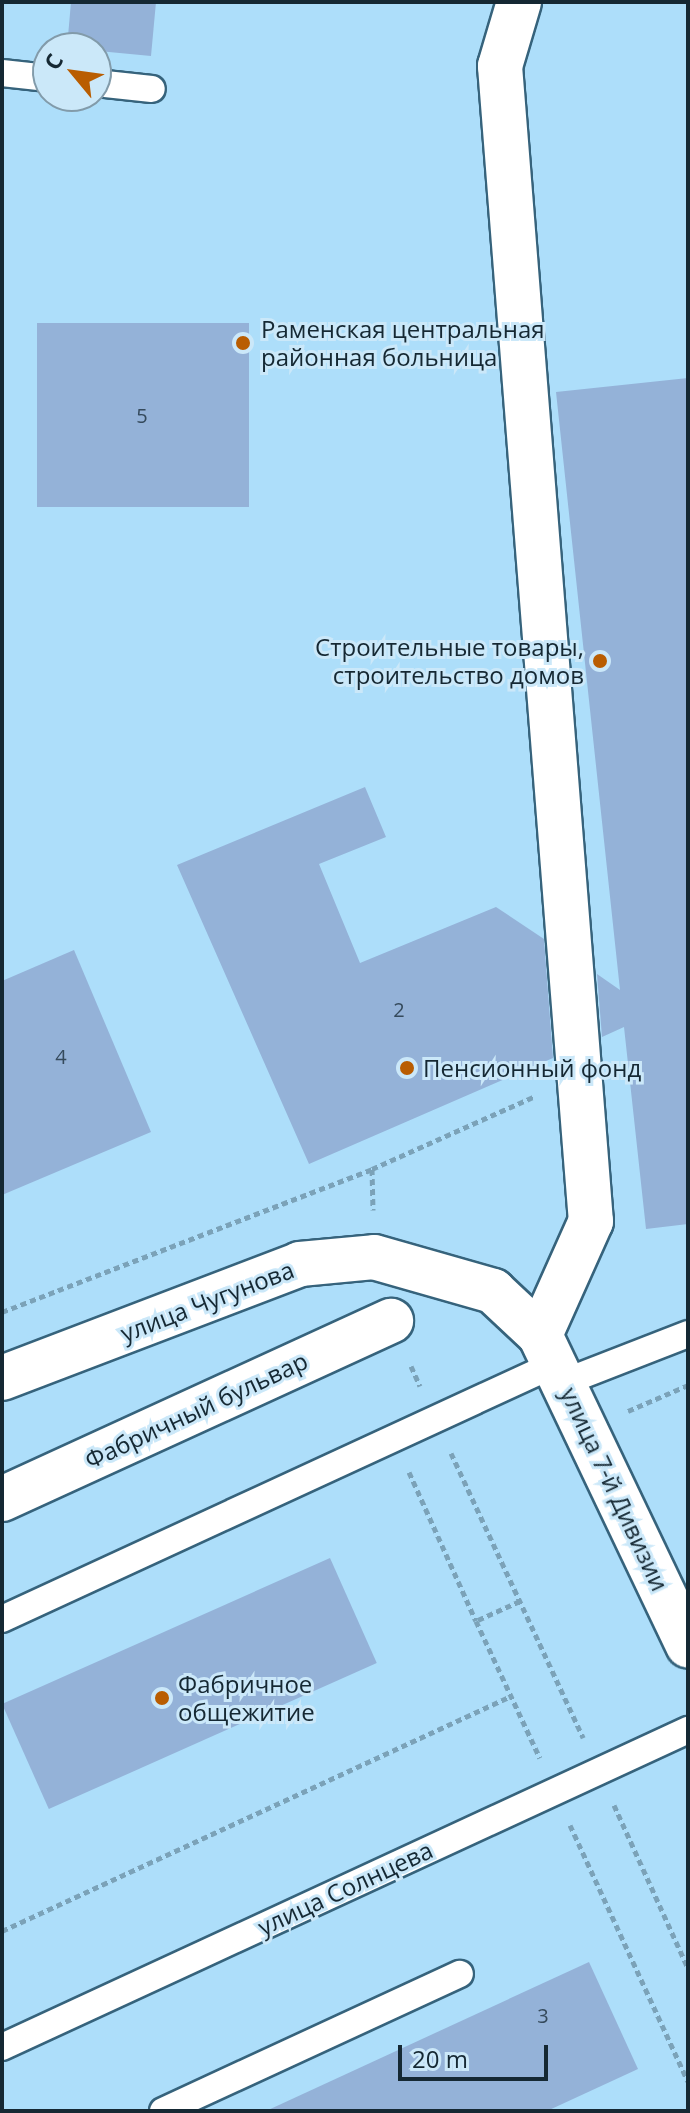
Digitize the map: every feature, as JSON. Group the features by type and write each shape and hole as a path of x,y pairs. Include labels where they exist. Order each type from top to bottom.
{"street":[{"path":"519,2 500,66 591,1221 553,1360"},
{"name":"улица Чугунова","path":"2,1378 300,1264 374,1257 493,1291 553,1360"},
{"name":"Фабричный бульвар","path":"2,1499 391,1321"},
{"name":"улица 7-й Дивизии","path":"553,1360 688,1645"}],"lane":[{"path":"2,73 32,76"},
{"path":"112,85 152,89"},
{"path":"2,1619 393,1439 553,1360 688,1334"},
{"name":"улица Солнцева","path":"2,2047 688,1730"},
{"path":"163,2111 460,1974"}],"path":[{"path":"2,1312 372,1169 580,1076"},
{"path":"391,1321 688,1968"},
{"path":"674,1392 688,1385"},
{"path":"393,1439 688,2081"},
{"path":"476,1621 520,1601"},
{"path":"2,1931 511,1696"}],"building":[{"path":"71,2 156,2 151,56 112,52 112,32 68,32"},
{"path":"37,323 249,323 249,507 37,507"},
{"path":"688,378 688,1224 646,1229 624,1027 602,1037 597,974 620,990 556,392"},
{"path":"365,787 386,837 319,864 360,963 496,907 544,939 553,1058 309,1164 177,865"},
{"path":"74,950 151,1132 2,1195 2,981"},
{"path":"330,1558 377,1663 49,1809 2,1704"},
{"path":"589,1962 638,2069 547,2111 266,2111"}],"place":[{"name":"Раменская центральная районная больница","path":"243,343"},
{"name":"Строительные товары, строительство домов","path":"600,661"},
{"name":"Пенсионный фонд","path":"407,1068"},
{"name":"Фабричное общежитие","path":"162,1698"}]}
